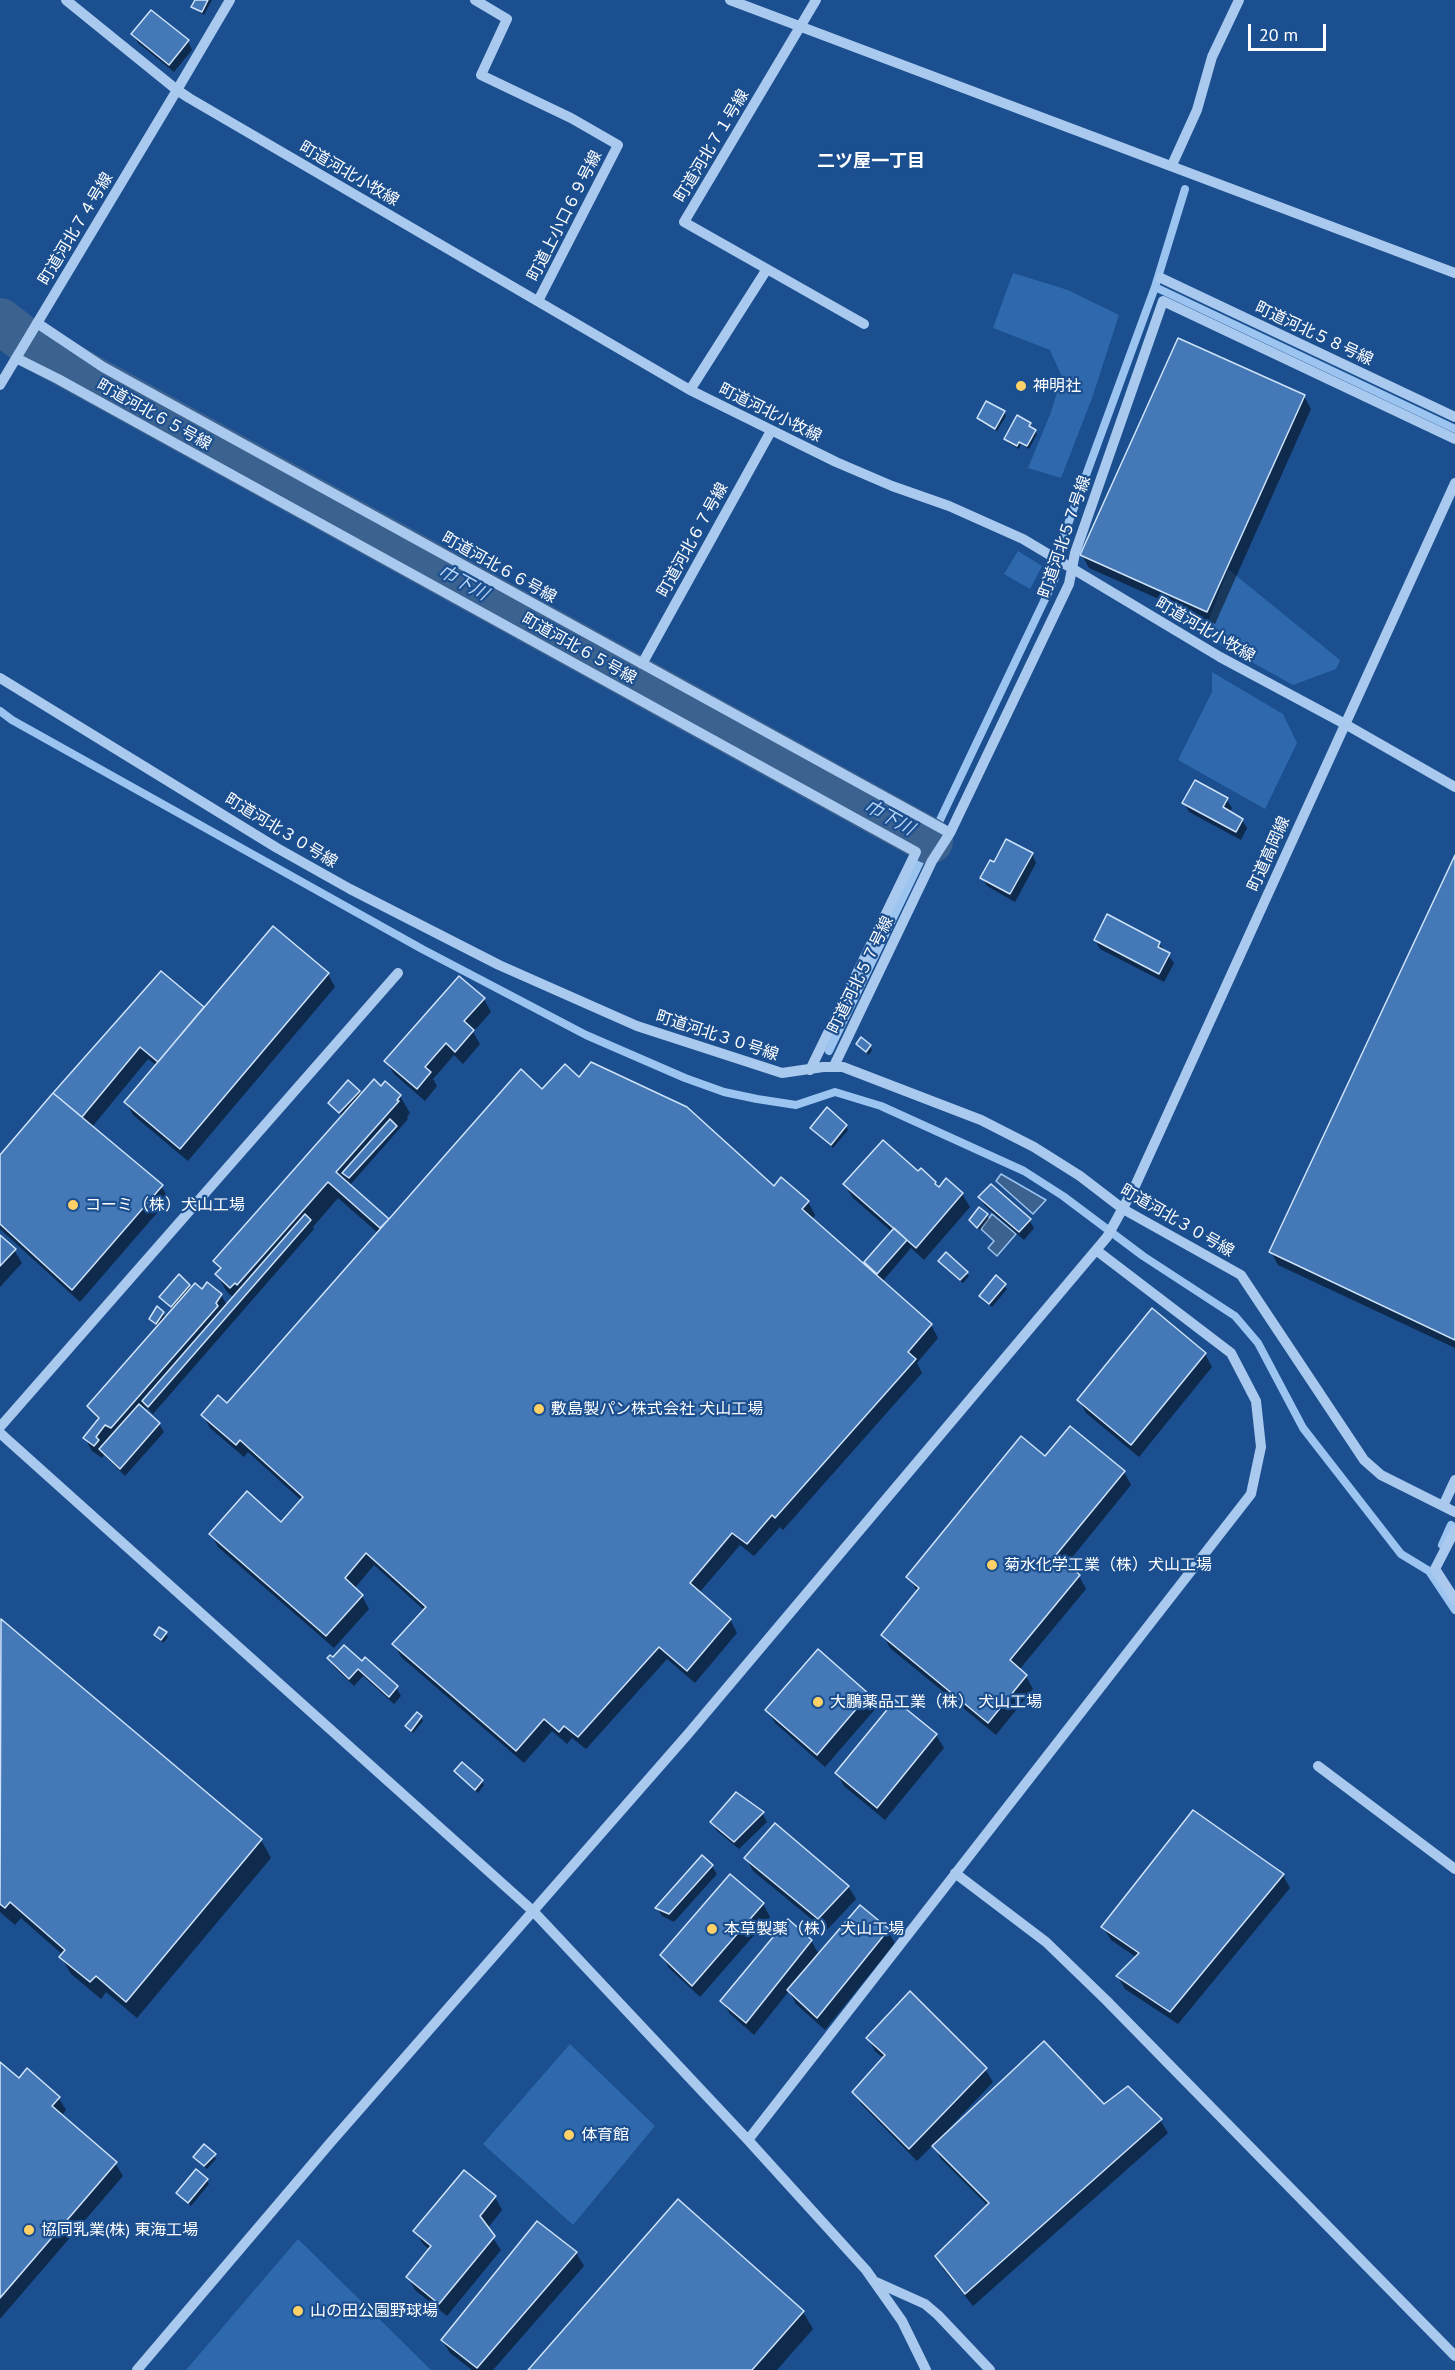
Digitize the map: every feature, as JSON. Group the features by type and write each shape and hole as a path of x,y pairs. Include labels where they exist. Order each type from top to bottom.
{"street":[{"name":"町道河北小牧線","path":"66,0 177,90 690,390 771,431 892,486 949,506 1023,540 1072,567 1220,657 1345,724 1455,787"},
{"path":"177,90 230,0"},
{"name":"町道上小口６９号線","path":"475,0 507,19 481,75 572,118 618,145 538,301"},
{"path":"730,0 1455,273"},
{"name":"町道河北７１号線","path":"816,0 684,222 864,324"},
{"path":"1172,165 1197,110 1212,57 1239,0"},
{"name":"町道河北７４号線","path":"0,385 177,90"},
{"path":"690,390 767,269"},
{"name":"町道河北５８号線","path":"1161,278 1455,417"},
{"name":"町道河北５７号線","path":"834,1066 932,861 941,828 1069,584 1075,553 1163,301 1455,439"},
{"name":"町道河北６６号線","path":"35,325 103,367 941,828"},
{"name":"町道河北６５号線","path":"18,355 916,852 810,1070"},
{"name":"町道河北６７号線","path":"642,664 771,431"},
{"name":"町道高岡線","path":"137,2370 331,2142 688,1734 1107,1237 1123,1209 1455,483"},
{"name":"町道河北３０号線","path":"0,678 277,848 350,889 499,965 637,1026 782,1073 834,1066 843,1067 981,1120 1034,1147 1080,1176 1123,1209 1241,1275 1364,1460 1381,1475 1455,1512"},
{"path":"0,1427 399,973"},
{"path":"748,2140 1251,1494 1261,1447 1256,1401 1231,1353 1096,1250"},
{"path":"0,1433 534,1912 748,2140 875,2282 902,2320 926,2370"},
{"path":"1443,1506 1455,1480"},
{"path":"1455,1530 1435,1569 1455,1600"},
{"path":"1318,1766 1455,1869"},
{"path":"955,1873 1055,1950 1455,2356"},
{"path":"875,2282 925,2304 939,2315 990,2370"}],"shaded area":[{"path":"1013,273 1068,290 1119,315 1092,398 1061,478 1028,468 1051,412 1062,377 1050,350 993,328"},
{"path":"1018,551 1042,566 1030,589 1004,574"},
{"path":"1228,569 1340,660 1336,669 1293,685 1203,635"},
{"path":"1212,672 1283,714 1297,743 1265,809 1178,760 1212,692"},
{"path":"1001,1174 1046,1200 1033,1214 996,1181"},
{"path":"992,1214 1016,1234 997,1256 988,1248 994,1241 981,1229"},
{"name":"体育館","path":"570,2044 655,2126 573,2225 483,2144"},
{"name":"山の田公園野球場","path":"298,2239 431,2370 186,2370"}],"building":[{"path":"195,0 208,0 202,12 191,7"},
{"path":"151,10 189,40 169,65 131,34"},
{"path":"1178,338 1305,395 1207,612 1080,555"},
{"path":"986,401 1005,411 995,429 977,418"},
{"path":"1017,415 1031,423 1029,426 1036,430 1027,446 1019,442 1017,446 1004,439"},
{"path":"1195,780 1228,798 1223,807 1243,819 1236,832 1182,803"},
{"path":"1006,839 1033,853 1010,894 980,878 990,860 994,862"},
{"path":"1455,855 1455,1340 1269,1252"},
{"path":"1107,914 1160,942 1158,947 1170,953 1159,974 1094,940"},
{"path":"273,926 329,973 180,1149 124,1102"},
{"path":"161,971 204,1007 158,1062 140,1047 82,1117 53,1093"},
{"path":"459,976 485,998 464,1021 474,1030 455,1052 446,1043 425,1067 431,1072 417,1089 384,1061"},
{"path":"861,1037 871,1045 866,1052 856,1044"},
{"name":"敷島製パン株式会社 犬山工場","path":"591,1062 687,1107 774,1186 781,1177 809,1201 802,1209 932,1324 908,1352 916,1359 775,1518 772,1515 747,1544 732,1533 690,1583 731,1619 687,1671 659,1647 578,1737 564,1726 559,1732 544,1719 516,1751 392,1644 426,1607 366,1553 345,1578 363,1595 326,1636 209,1534 247,1491 281,1522 303,1497 240,1440 236,1445 201,1415 218,1395 227,1403 521,1069 542,1089 565,1064 579,1077"},
{"path":"374,1079 381,1086 385,1081 401,1095 397,1100 399,1101 336,1172 389,1219 380,1228 328,1182 237,1285 235,1283 230,1288 215,1274 221,1268 213,1261"},
{"path":"348,1080 360,1091 339,1113 328,1103"},
{"name":"コーミ（株）犬山工場","path":"53,1093 163,1185 72,1290 0,1224 0,1155"},
{"path":"827,1107 847,1125 831,1145 810,1128"},
{"path":"390,1119 397,1126 349,1178 342,1173"},
{"path":"883,1140 918,1171 921,1168 939,1187 946,1178 963,1193 916,1248 843,1184"},
{"path":"991,1184 1031,1219 1019,1232 978,1197"},
{"path":"979,1207 988,1214 977,1228 969,1220"},
{"path":"305,1214 311,1220 148,1407 142,1401"},
{"path":"894,1228 907,1240 877,1274 864,1262"},
{"path":"0,1235 16,1249 0,1266"},
{"path":"946,1252 968,1272 960,1280 938,1261"},
{"path":"179,1274 190,1285 171,1307 159,1297"},
{"path":"996,1275 1006,1284 989,1304 979,1296"},
{"path":"207,1282 222,1294 216,1303 218,1306 111,1428 105,1425 96,1437 99,1440 94,1446 83,1438 99,1418 87,1406 195,1283 202,1289"},
{"path":"157,1306 164,1312 156,1324 149,1319"},
{"path":"1152,1308 1206,1353 1131,1445 1077,1400"},
{"path":"139,1404 160,1423 120,1469 99,1449"},
{"name":"菊水化学工業（株）犬山工場","path":"1070,1426 1125,1471 1056,1555 1080,1575 1010,1660 1027,1675 988,1723 881,1635 919,1588 906,1577 1021,1436 1045,1456"},
{"path":"1,1619 262,1839 126,2002 96,1976 90,1982 59,1957 65,1950 10,1902 5,1908 0,1904"},
{"path":"159,1627 167,1632 161,1640 154,1635"},
{"path":"344,1645 362,1661 365,1657 398,1686 389,1697 358,1669 349,1679 327,1658 330,1655 333,1657"},
{"name":"大鵬薬品工業（株） 犬山工場","path":"818,1649 869,1694 817,1755 765,1710"},
{"path":"895,1700 937,1734 877,1808 835,1773"},
{"path":"417,1712 422,1716 411,1731 405,1726"},
{"path":"462,1762 483,1780 475,1790 454,1771"},
{"path":"736,1792 764,1812 734,1842 710,1822"},
{"path":"1193,1810 1284,1874 1170,2012 1116,1976 1139,1953 1101,1927"},
{"path":"775,1823 849,1886 818,1919 744,1858"},
{"path":"702,1855 713,1865 669,1914 655,1908"},
{"name":"本草製薬（株） 犬山工場","path":"730,1874 764,1903 692,1986 660,1955"},
{"path":"860,1905 889,1929 817,2018 787,1990"},
{"path":"788,1919 812,1940 746,2023 720,2001"},
{"path":"910,1991 987,2068 909,2149 852,2092 885,2055 866,2038"},
{"path":"1044,2041 1104,2104 1128,2086 1162,2119 965,2294 935,2256 989,2203 932,2146"},
{"name":"協同乳業(株) 東海工場","path":"0,2062 19,2078 27,2068 60,2097 52,2106 117,2162 0,2298"},
{"path":"204,2144 216,2154 204,2166 193,2157"},
{"path":"196,2169 208,2179 188,2203 176,2193"},
{"path":"464,2170 496,2196 480,2216 495,2236 439,2304 406,2277 431,2246 413,2231"},
{"path":"678,2199 804,2311 752,2370 528,2370"},
{"path":"537,2221 577,2252 477,2368 441,2340"}],"waterway":[{"path":"1185,189 1155,287 1455,429"},
{"path":"1060,546 1155,287"},
{"name":"巾下川","path":"0,321 31,345 930,841"},
{"path":"940,820 1055,578"},
{"path":"0,711 12,720 422,949 586,1035 685,1078 724,1092 796,1105 835,1092 881,1106 1024,1171 1063,1196 1143,1256 1235,1316 1258,1343 1303,1428 1401,1554 1429,1571 1455,1610"},
{"path":"930,841 934,831"},
{"path":"829,1051 920,862"},
{"path":"1442,1545 1451,1525"}],"place":[{"name":"神明社","path":"1021,386"},
{"name":"コーミ（株）犬山工場","path":"73,1205"},
{"name":"敷島製パン株式会社 犬山工場","path":"539,1409"},
{"name":"菊水化学工業（株）犬山工場","path":"992,1565"},
{"name":"大鵬薬品工業（株） 犬山工場","path":"818,1702"},
{"name":"本草製薬（株） 犬山工場","path":"712,1929"},
{"name":"体育館","path":"569,2135"},
{"name":"協同乳業(株) 東海工場","path":"29,2230"},
{"name":"山の田公園野球場","path":"298,2311"}],"district":[{"name":"二ツ屋一丁目","path":"871,162"}]}
